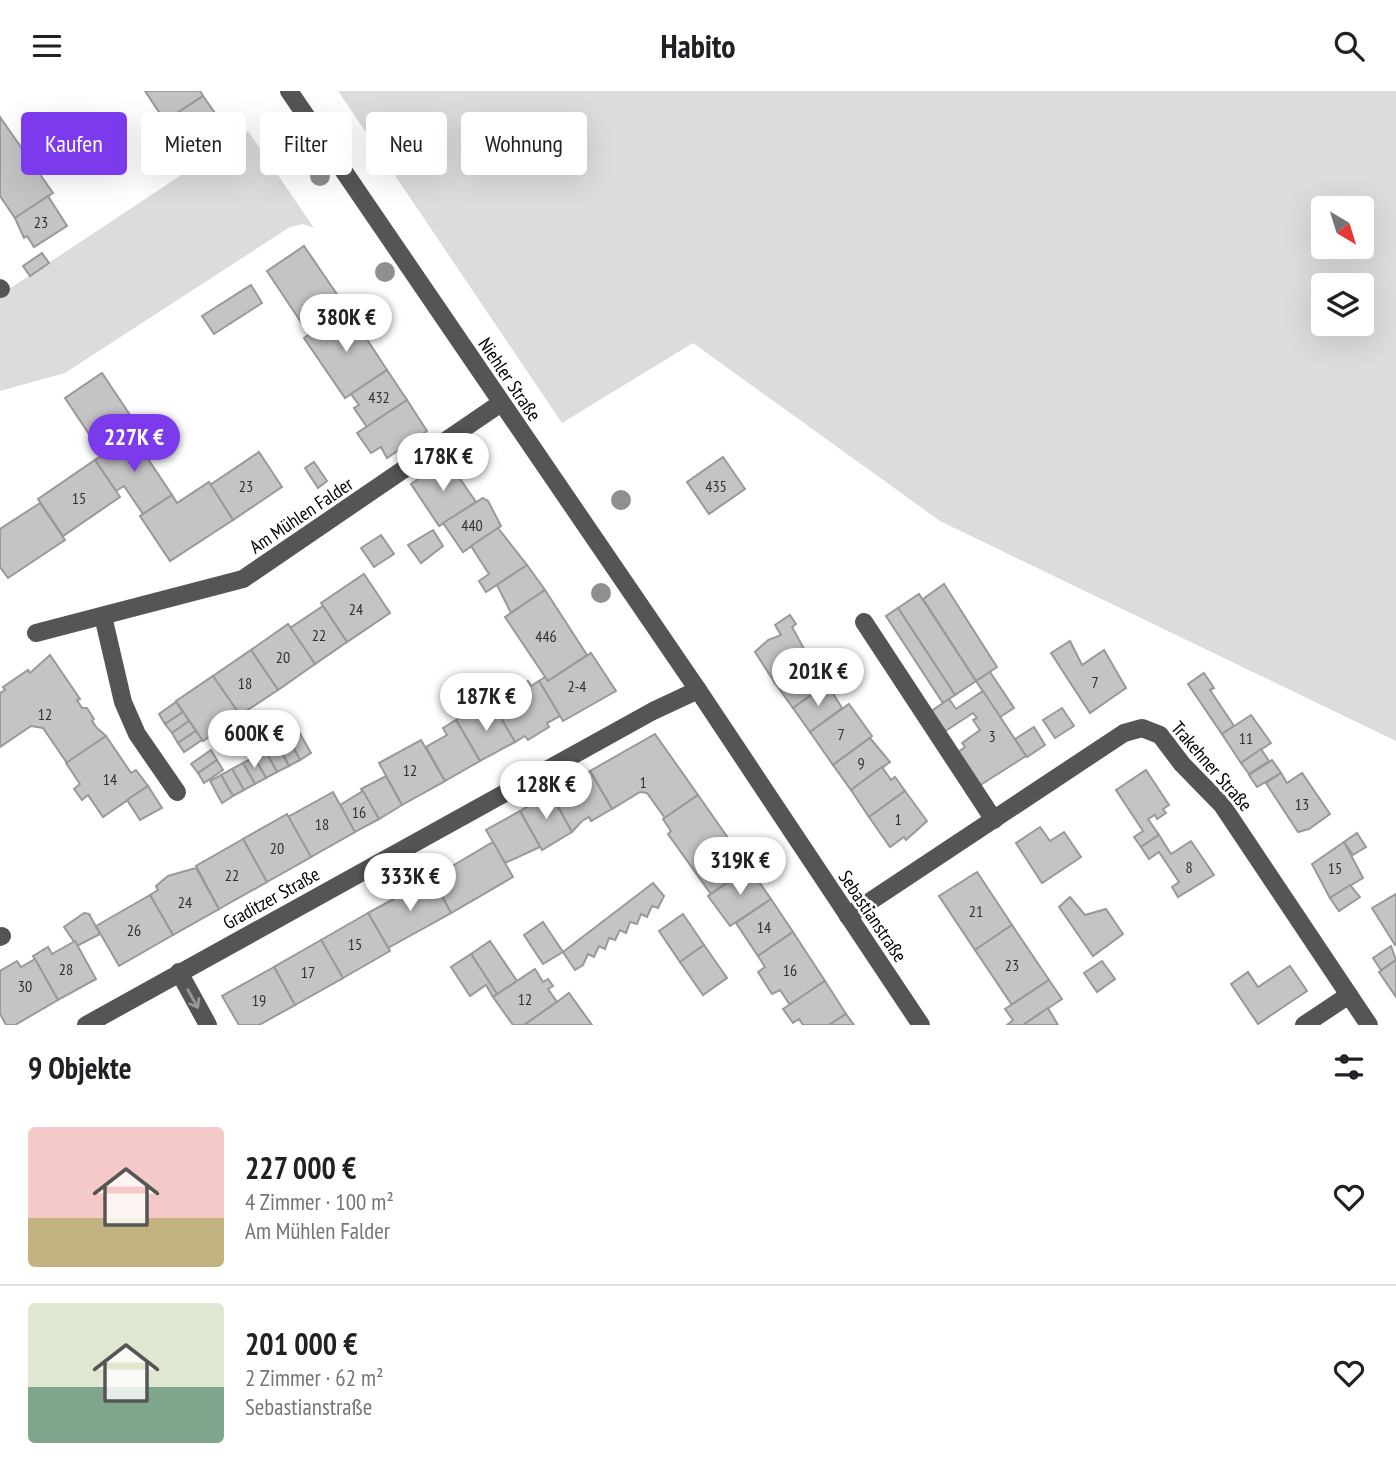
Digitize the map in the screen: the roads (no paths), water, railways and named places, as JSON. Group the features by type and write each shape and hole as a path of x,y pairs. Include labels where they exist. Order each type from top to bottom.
{"street":[{"name":"Niehler Straße","path":"289,91 698,690"},
{"name":"Am Mühlen Falder","path":"36,633 243,579 501,403"},
{"path":"103,616 122,702 137,734 177,792"},
{"path":"864,622 994,820"},
{"name":"Sebastianstraße","path":"698,690 921,1025"},
{"name":"Graditzer Straße","path":"86,1025 653,711 698,690"},
{"name":"Trakehner Straße","path":"848,916 1124,733 1142,728 1152,730 1169,743 1182,764 1222,805 1369,1025"},
{"path":"179,972 208,1025"},
{"path":"1304,1025 1349,995"}]}
